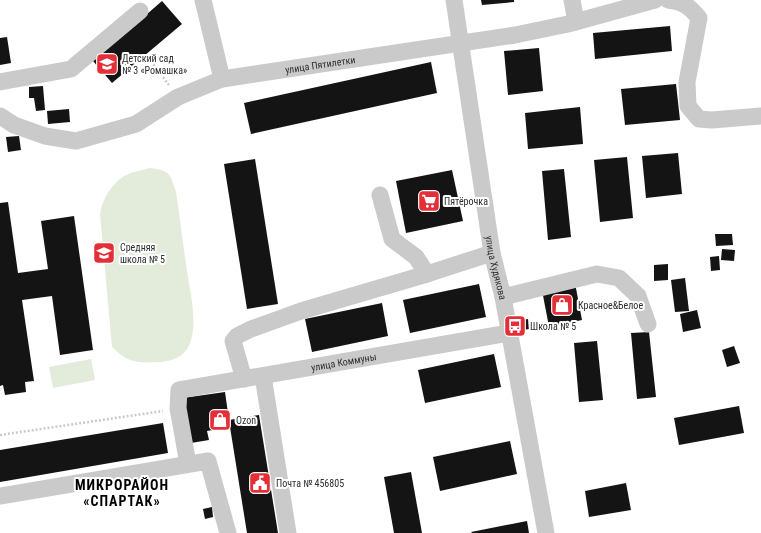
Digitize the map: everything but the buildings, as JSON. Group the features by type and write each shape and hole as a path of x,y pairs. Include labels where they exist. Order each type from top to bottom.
{"street":[{"path":"203,0 222,79"},
{"name":"улица Худякова","path":"454,0 492,253 502,297 546,533"},
{"path":"572,0 576,22"},
{"name":"улица Пятилетки","path":"0,116 14,125 45,136 76,141 136,124 178,97 222,79 515,35 576,22 655,0"},
{"path":"668,0 679,1 690,7 699,18 687,82 688,106 699,119 712,120 761,116"},
{"path":"0,82 71,69 140,11"},
{"path":"380,195 392,239 416,257 427,274"},
{"path":"244,379 233,342 237,336 251,329 301,311 427,274 492,253"},
{"path":"502,297 597,274 619,278 638,296 648,324"},
{"name":"улица Коммуны","path":"178,408 179,390 509,334"},
{"path":"263,376 288,533"},
{"path":"178,408 188,464"},
{"path":"0,496 208,461 228,533"}],"path":[{"path":"146,55 178,97"},
{"path":"0,435 178,408"}],"green space":[{"path":"150,168 162,170 168,174 176,192 193,307 192,335 188,348 182,355 164,362 133,361 123,356 112,347 100,214 101,208 110,189 119,180 131,173"},
{"path":"91,359 95,380 53,388 49,367"}],"place":[{"name":"Детский сад № 3 «Ромашка»","path":"107,64"},
{"name":"Пятёрочка","path":"429,201"},
{"name":"Средняя школа № 5","path":"104,253"},
{"name":"Красное&Белое","path":"562,305"},
{"name":"Школа № 5","path":"515,326"},
{"name":"Ozon","path":"220,420"},
{"name":"Почта № 456805","path":"260,483"}],"district":[{"name":"МИКРОРАЙОН «СПАРТАК»","path":"122,494"}]}
